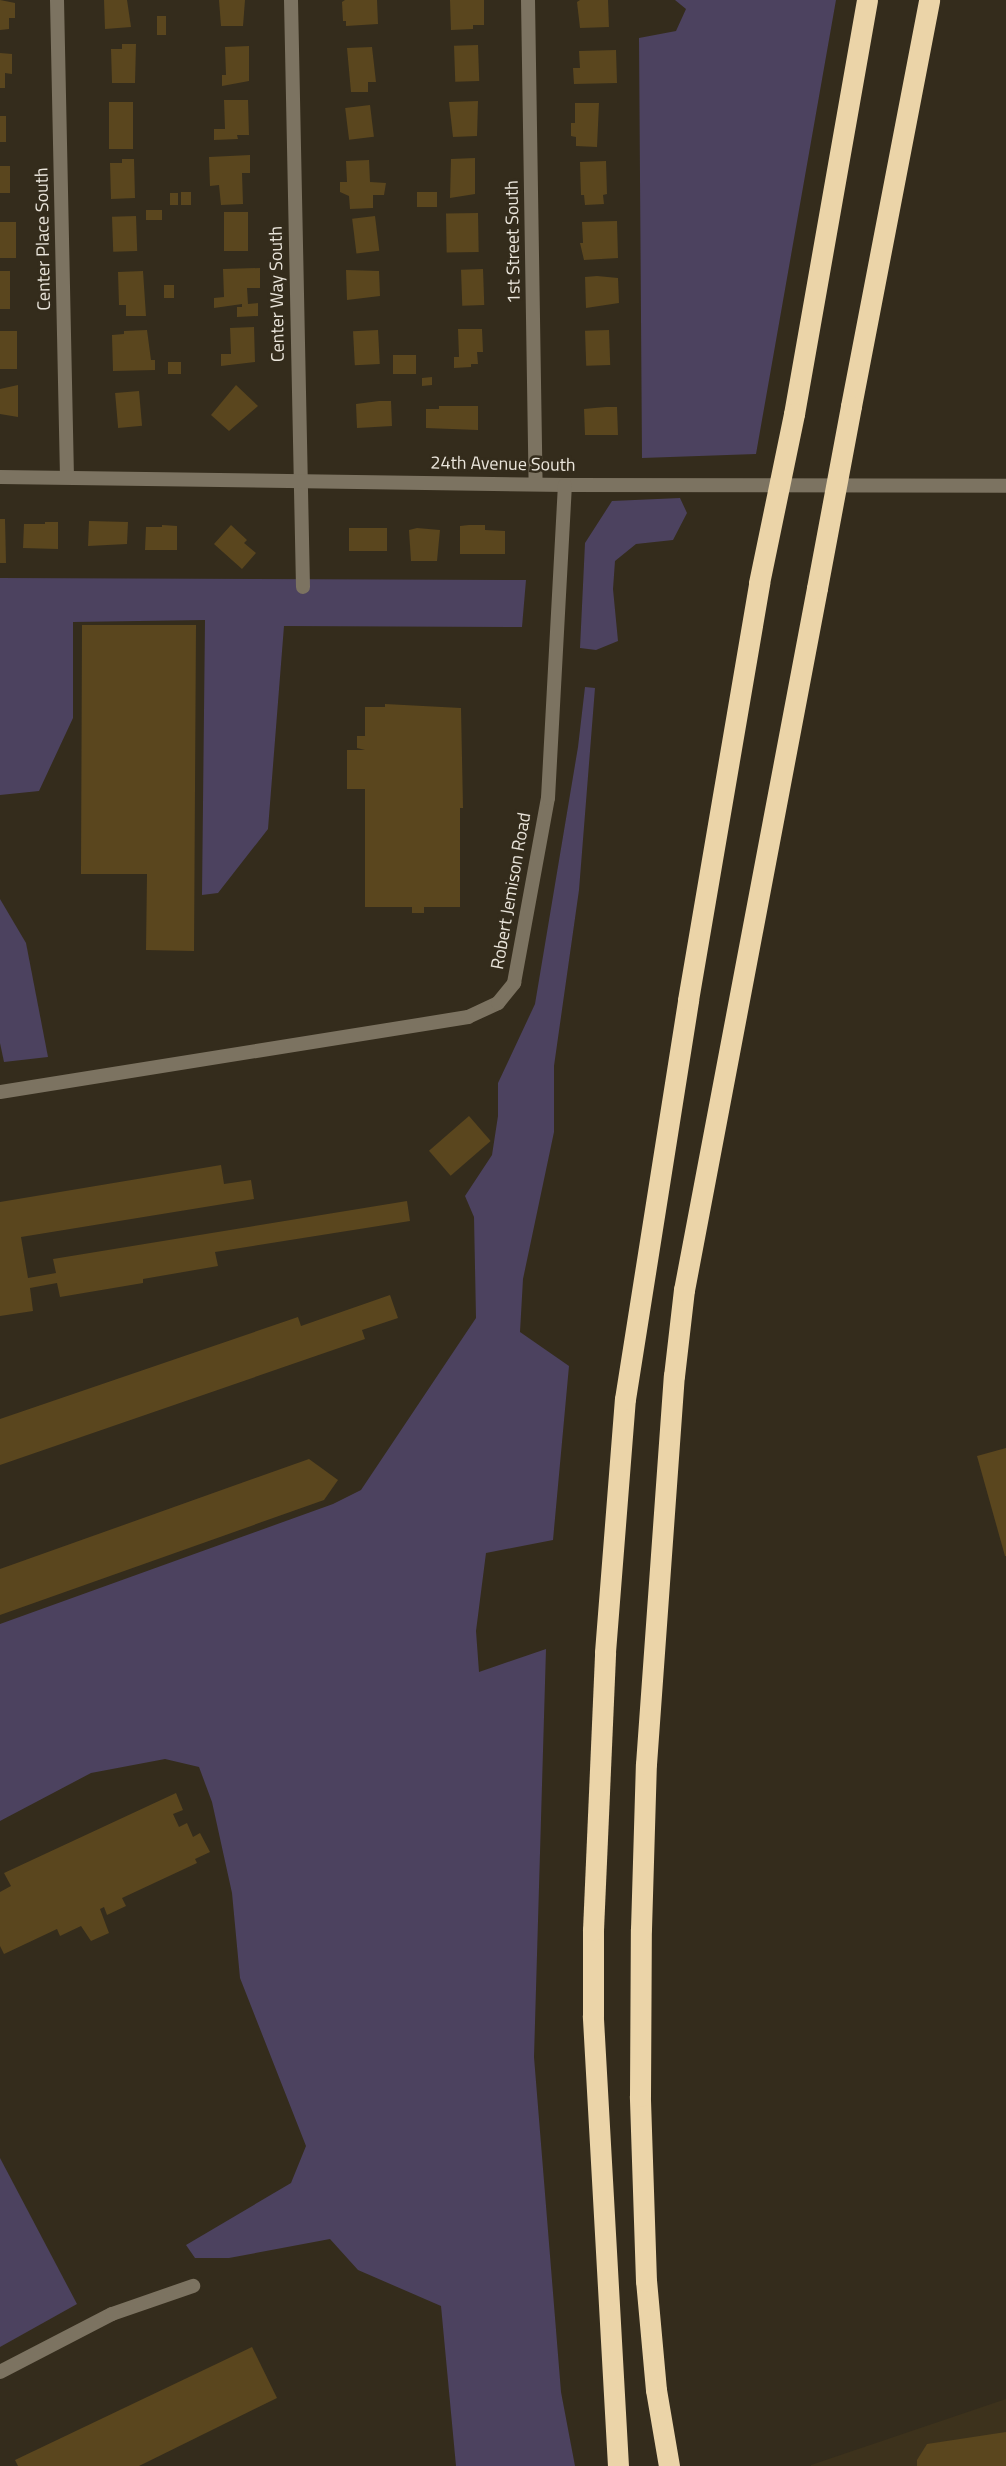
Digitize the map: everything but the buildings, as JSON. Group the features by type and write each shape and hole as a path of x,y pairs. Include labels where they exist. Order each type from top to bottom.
{"highway":[{"path":"618,2466 593,2016 593,1930 605,1652 625,1399 688,1000 760,583 794,414 867,0"},
{"path":"669,2466 656,2390 646,2281 640,2096 640,1929 646,1764 674,1376 684,1290 929,0"}],"street":[{"name":"Center Place South","path":"57,0 67,477"},
{"name":"Center Way South","path":"291,0 303,587"},
{"name":"1st Street South","path":"527,0 536,484"},
{"name":"24th Avenue South","path":"0,477 299,479 565,485 1006,486"},
{"name":"Robert Jemison Road","path":"0,1092 468,1017 498,1003 514,983 548,798 565,485"},
{"path":"0,2372 111,2314 193,2286"}],"shaded area":[{"path":"675,0 836,0 756,454 642,458 639,38 676,31 686,9"},
{"path":"680,498 687,513 673,540 636,544 615,561 613,589 618,641 596,650 580,648 585,543 612,501"},
{"path":"0,578 526,580 522,627 284,626 268,829 218,893 202,895 205,620 73,622 73,718 39,791 0,795"},
{"path":"585,687 595,688 579,890 554,1066 554,1132 523,1279 520,1332 569,1366 553,1540 486,1553 476,1631 479,1672 546,1649 534,2057 561,2392 575,2466 456,2466 441,2306 358,2270 330,2239 229,2258 195,2258 186,2245 291,2183 306,2146 240,1978 232,1893 212,1802 199,1767 165,1759 91,1773 0,1821 0,1624 333,1504 361,1490 476,1318 474,1217 465,1196 492,1155 498,1116 498,1083 535,1004 578,747"},
{"path":"0,899 26,943 48,1057 4,1062 0,1043"},
{"path":"0,2158 77,2304 0,2347"},
{"path":"1006,2399 1006,2466 811,2466 811,2465"}]}
